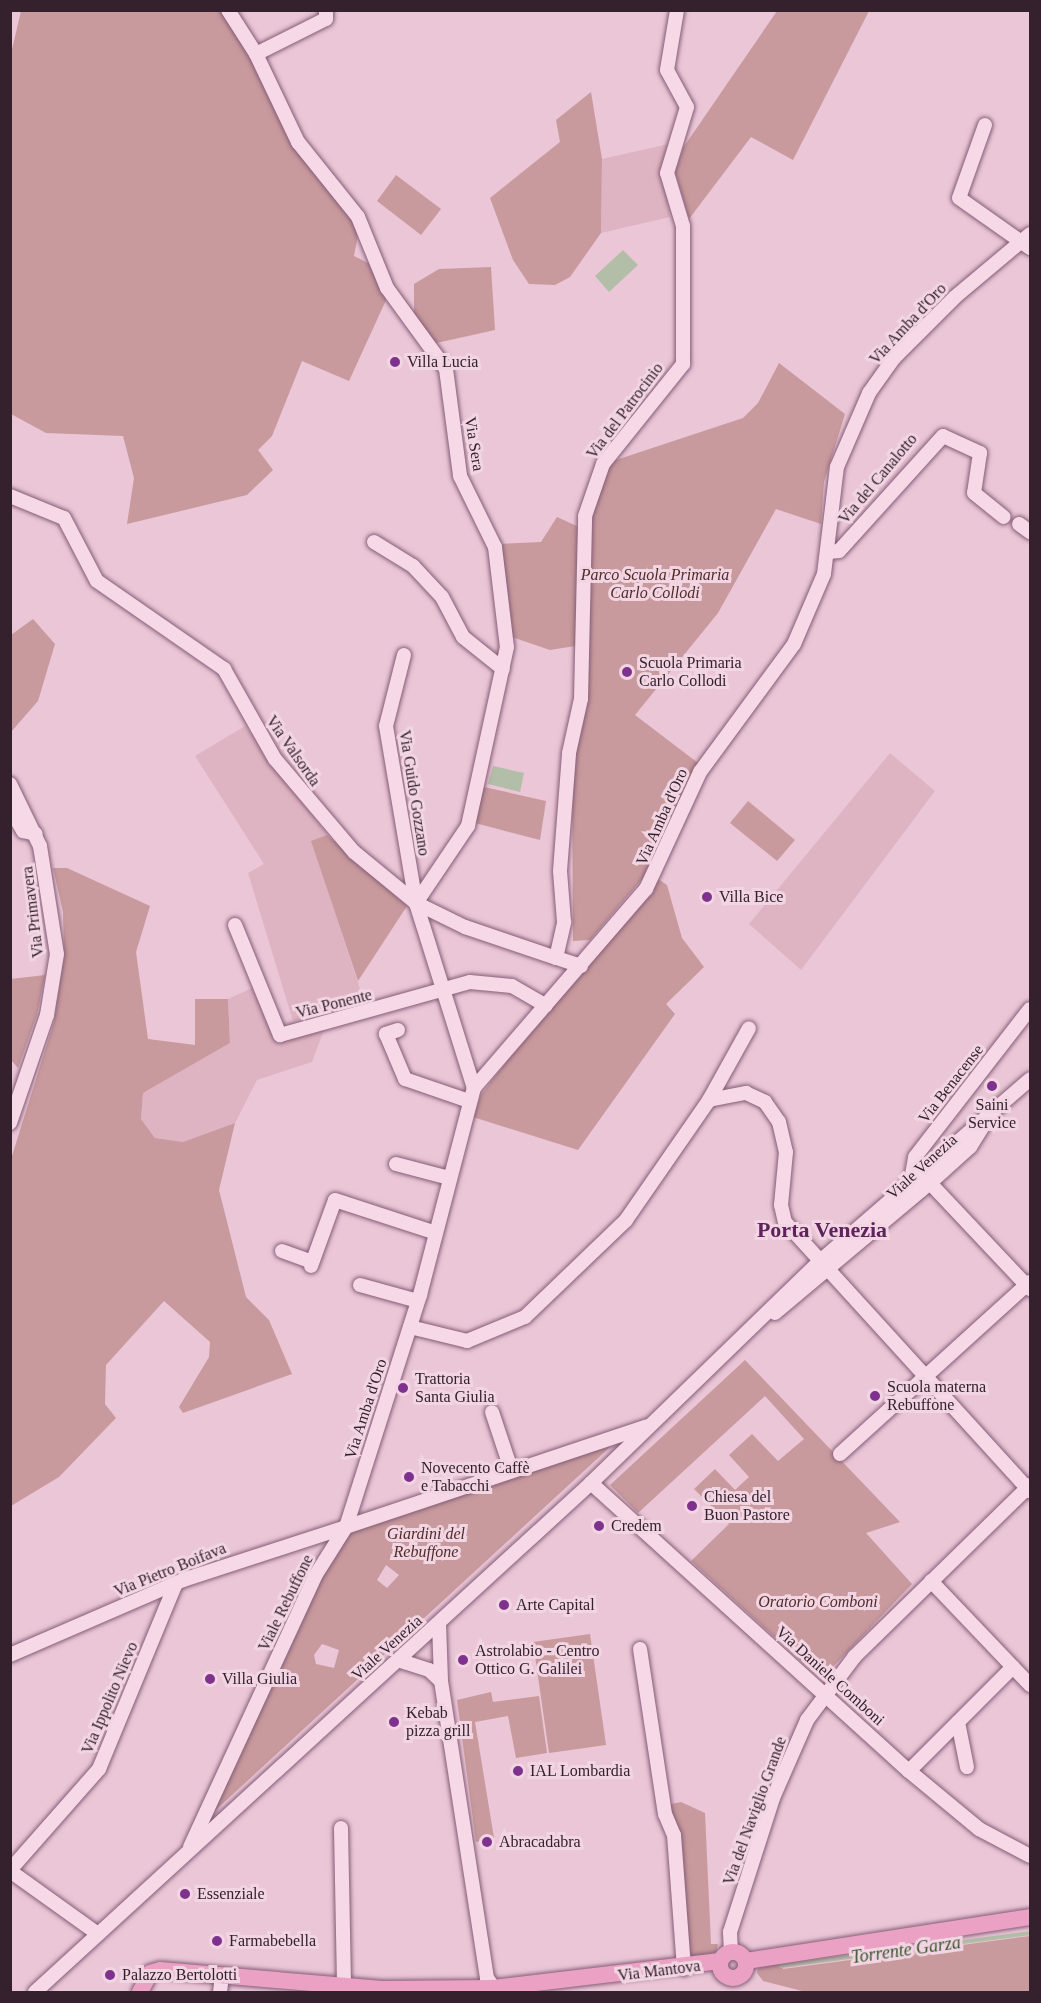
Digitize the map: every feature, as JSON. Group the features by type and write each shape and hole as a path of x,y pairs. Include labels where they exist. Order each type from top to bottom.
{"main road":[{"name":"Via Mantova","path":"725,1956 721,1972 735,1978 744,1971 746,1961 1030,1917"},
{"name":"Via Mantova","path":"140,1992 150,1973 160,1970 221,1984 344,1986 382,1990 495,1990 684,1969 725,1956"},
{"path":"725,1956 746,1961"}],"street":[{"name":"Via Sera","path":"228,10 256,54 298,142 358,217 387,288 446,369 460,476 495,547 507,646 503,669 468,825 416,903"},
{"path":"256,54 326,19 326,10"},
{"name":"Via del Patrocinio","path":"556,957 564,922 560,871 569,753 581,699 585,516 603,464 682,364 683,226 667,173 687,107 667,70 677,10"},
{"path":"985,125 959,198 1030,248"},
{"name":"Via Amba d'Oro","path":"346,1527 418,1301 472,1095 646,889 700,772 784,661 829,552 837,467 869,393 894,358 1018,241 1030,234"},
{"name":"Via del Canalotto","path":"829,552 839,550 943,436 980,453 974,493 1004,517"},
{"name":"Via Valsorda","path":"10,496 64,518 97,581 224,669 275,759 333,833 416,903 465,927 556,957"},
{"path":"374,542 413,566 442,597 463,637 503,669"},
{"name":"Via Guido Gozzano","path":"404,655 386,726 416,903"},
{"name":"Via Primavera","path":"10,784 36,834 57,954 47,1015 10,1123"},
{"path":"10,809 24,831 36,834"},
{"path":"398,1030 386,1034 405,1079 472,1095 416,903"},
{"name":"Via Ponente","path":"235,925 280,1035 442,991"},
{"path":"556,957 581,966"},
{"path":"442,991 492,981 546,1006"},
{"name":"Via Benacense","path":"909,1186 915,1156 1030,1009"},
{"path":"410,1328 467,1341 525,1317 626,1220 709,1100 749,1028"},
{"path":"1025,1084 1030,1100"},
{"name":"Viale Venezia","path":"35,1992 591,1483 758,1323 1025,1084"},
{"path":"709,1100 746,1093 765,1102 779,1122 786,1152 781,1205 785,1222 823,1267 1029,1488"},
{"name":"Viale Venezia","path":"823,1267 930,1183 970,1147 987,1119"},
{"path":"396,1164 450,1178"},
{"path":"840,1454 1029,1285 930,1183"},
{"path":"282,1251 312,1264 335,1200 436,1233"},
{"path":"362,1283 418,1301"},
{"path":"492,1412 511,1469"},
{"path":"346,1527 511,1469 654,1423"},
{"name":"Via Daniele Comboni","path":"591,1483 909,1771 979,1829 1030,1856"},
{"name":"Via del Naviglio Grande","path":"725,1956 730,1932 773,1798 792,1749 825,1693 931,1581 1029,1488"},
{"name":"Via Pietro Boifava","path":"10,1655 176,1583 346,1527"},
{"name":"Viale Rebuffone","path":"186,1855 315,1576 346,1527"},
{"path":"931,1581 1030,1684"},
{"name":"Via Ippolito Nievo","path":"10,1870 99,1769 176,1583"},
{"path":"439,1623 441,1681 495,1990"},
{"path":"640,1648 665,1814 674,1835 684,1969"},
{"path":"398,1660 429,1670 441,1681"},
{"path":"909,1771 1013,1667"},
{"path":"958,1722 967,1767"},
{"path":"341,1828 344,1986"},
{"path":"10,1870 98,1934"}],"shaded area":[{"path":"673,143 664,175 670,217 601,233 602,159"},
{"path":"623,250 638,265 609,292 595,276"},
{"path":"245,726 327,835 312,842 360,989 349,1007 293,1021 248,873 264,864 195,756"},
{"path":"890,753 935,791 801,970 749,924"},
{"path":"493,766 524,773 520,792 488,784"},
{"path":"252,988 275,1039 325,1027 312,1062 257,1080 235,1123 183,1142 155,1138 141,1119 143,1093 230,1043 228,999"}],"green space":[{"path":"21,11 223,11 352,220 358,235 354,256 376,267 387,298 349,381 302,361 272,436 258,450 273,470 247,495 127,524 134,478 123,436 46,433 11,414 10,58"},
{"path":"777,11 869,11 793,160 751,137 689,219 675,172 683,148"},
{"path":"591,92 602,159 601,233 570,277 555,285 529,284 513,260 490,198 560,142 556,120"},
{"path":"396,175 441,209 421,235 377,201"},
{"path":"491,267 495,330 432,344 414,319 414,284 439,269"},
{"name":"Parco Scuola Primaria Carlo Collodi","path":"779,363 845,414 824,482 821,524 776,509 718,613 635,715 698,763 648,872 590,940 573,941 572,758 591,509 607,463 743,418 758,403"},
{"path":"557,517 579,527 575,646 550,650 509,636 499,544 541,542"},
{"path":"33,619 55,644 38,701 11,732 11,635"},
{"path":"484,787 546,801 540,840 475,823"},
{"path":"748,801 795,840 777,861 730,823"},
{"path":"327,835 407,906 358,981 311,841"},
{"path":"53,868 67,868 150,906 136,952 148,1039 195,1045 195,999 228,999 230,1043 143,1093 141,1119 155,1138 183,1142 235,1123 219,1190 246,1297 269,1320 292,1374 183,1413 179,1407 209,1357 210,1342 164,1301 106,1365 105,1404 116,1418 59,1477 11,1506 11,1159 54,1022 64,953 63,912"},
{"path":"658,879 667,885 682,938 704,967 666,1004 675,1014 578,1150 473,1117 481,1095 533,1027"},
{"path":"45,975 37,1015 18,1068 11,1060 11,979"},
{"name":"Oratorio Comboni","path":"745,1360 900,1522 866,1533 912,1584 829,1671 814,1673 691,1561 729,1524 694,1489 715,1469 735,1490 749,1477 729,1455 752,1434 778,1461 804,1439 765,1396 638,1513 610,1485"},
{"name":"Giardini del Rebuffone","path":"609,1444 610,1447 207,1818 316,1584 349,1532","holes":["386,1565 399,1575 387,1588 377,1580","322,1644 339,1650 334,1668 316,1664 314,1655"]},
{"path":"590,1634 606,1745 549,1753 533,1642"},
{"path":"491,1692 493,1702 539,1696 547,1753 516,1758 508,1716 475,1722 494,1838 476,1842 457,1700"},
{"path":"681,1802 705,1813 711,1944 718,1944 716,1952 690,1959 667,1805"},
{"path":"1030,1936 1030,1992 806,1992 763,1981 757,1973 759,1963 780,1960 783,1969"}],"waterway":[{"name":"Torrente Garza","path":"781,1966 1030,1933"}],"place":[{"name":"Villa Lucia","path":"395,362"},
{"name":"Scuola Primaria Carlo Collodi","path":"627,672"},
{"name":"Villa Bice","path":"707,897"},
{"name":"Saini Service","path":"992,1086"},
{"name":"Trattoria Santa Giulia","path":"403,1388"},
{"name":"Scuola materna Rebuffone","path":"875,1396"},
{"name":"Novecento Caffè e Tabacchi","path":"409,1477"},
{"name":"Chiesa del Buon Pastore","path":"692,1506"},
{"name":"Credem","path":"599,1526"},
{"name":"Arte Capital","path":"504,1605"},
{"name":"Astrolabio - Centro Ottico G. Galilei","path":"463,1660"},
{"name":"Villa Giulia","path":"210,1679"},
{"name":"Kebab pizza grill","path":"394,1722"},
{"name":"IAL Lombardia","path":"518,1771"},
{"name":"Abracadabra","path":"487,1842"},
{"name":"Essenziale","path":"185,1894"},
{"name":"Farmabebella","path":"217,1941"},
{"name":"Palazzo Bertolotti","path":"110,1975"}],"district":[{"name":"Porta Venezia","path":"822,1230"}]}
